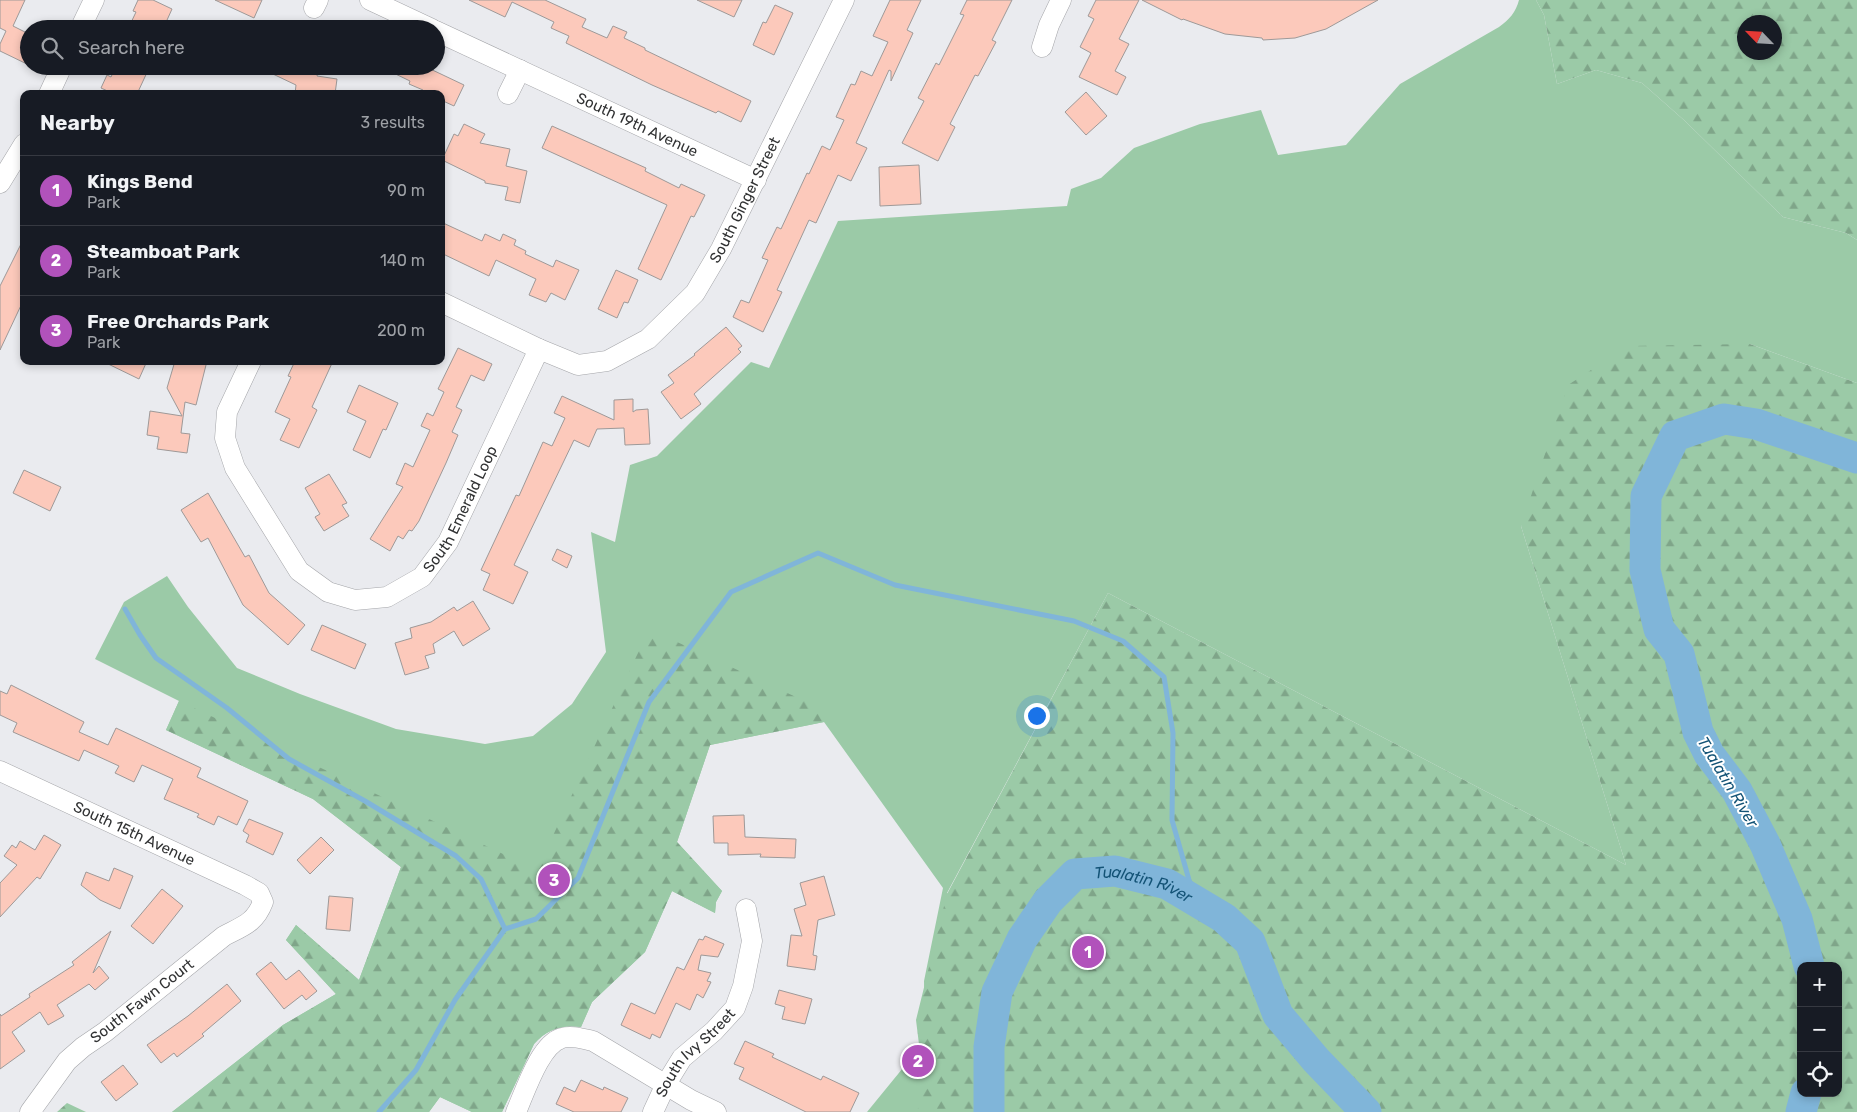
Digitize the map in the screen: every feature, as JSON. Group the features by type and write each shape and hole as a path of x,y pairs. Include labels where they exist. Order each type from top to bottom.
{"street":[{"path":"84,20 94,0"},
{"path":"370,0 413,20"},
{"name":"South Ginger Street","path":"445,304 539,349 578,364 607,362 648,339 695,293 721,249 844,0"},
{"path":"1042,47 1048,25 1061,0"},
{"name":"South 19th Avenue","path":"445,35 756,180"},
{"path":"508,94 520,70"},
{"path":"51,90 58,75"},
{"path":"0,183 20,150"},
{"name":"South Emerald Loop","path":"248,365 227,412 225,438 235,468 298,571 328,592 355,600 387,596 422,577 448,542 539,349"},
{"name":"South 15th Avenue","path":"1,773 245,885 259,892 263,902"},
{"name":"South Fawn Court","path":"30,1112 35,1108 67,1061 83,1046 104,1032 224,936 246,924 258,914 263,902"},
{"name":"South Ivy Street","path":"653,1112 666,1084 682,1058 714,1031 735,1008 743,986 752,941 746,909"},
{"path":"516,1112 542,1055 550,1045 562,1038 578,1038 593,1041 691,1100 716,1112"}],"green space":[{"path":"1519,0 1536,0 1544,15 1557,84 1596,70 1642,83 1685,121 1783,217 1846,233 1857,240 1857,383 1750,344 1521,526 1626,865 1108,593 947,893 1360,1112 867,1112 925,1041 924,981 943,888 824,722 710,745 677,842 722,891 716,902 715,913 672,891 645,952 592,1002 581,1027 567,1026 555,1029 544,1035 534,1044 502,1112 472,1112 440,1097 429,1112 172,1112 283,1025 336,994 286,940 296,925 359,980 401,867 313,799 166,730 179,701 95,659 124,602 167,576 188,607 237,668 300,694 396,729 485,744 533,736 572,704 606,652 591,532 615,542 630,465 657,456 751,362 769,368 838,221 1067,206 1071,189 1101,178 1134,148 1200,124 1261,110 1278,155 1346,145 1400,84 1499,27 1512,15"},
{"path":"1536,0 1857,0 1857,240 1846,233 1783,217 1685,121 1642,83 1596,70 1557,84 1544,15"},
{"path":"1750,344 1857,383 1857,1112 917,1112 924,1085 916,1020 947,894 1108,593 1626,865 1521,526 1568,385 1628,346"},
{"path":"649,629 811,704 824,722 710,745 677,842 722,891 716,902 715,913 672,891 645,952 592,1002 581,1027 567,1026 555,1029 544,1035 534,1044 502,1112 472,1112 440,1097 429,1112 172,1112 283,1025 336,994 286,940 296,925 359,980 401,867 313,799 166,730 179,701 537,870"},
{"path":"67,1103 86,1112 57,1112"}],"building":[{"path":"0,0 25,0 13,26 20,30 20,61 0,51 0,44 6,31 0,28"},
{"path":"138,0 153,0 172,9 167,20 132,20 136,12 133,11"},
{"path":"215,0 262,0 254,18"},
{"path":"469,0 545,0 586,19 582,27 607,38 613,26 627,32 624,38 645,48 645,50 751,101 741,122 652,85 566,43 569,36 551,28 554,22 512,2 505,17"},
{"path":"697,0 742,0 734,17"},
{"path":"890,0 921,0 907,30 913,33 891,81 891,71 889,70 856,143 867,148 851,181 838,175 816,223 809,220 777,290 782,292 763,332 733,317 741,300 749,303 768,260 762,258 777,227 781,229 822,146 830,150 844,120 836,117 851,84 855,85 861,71 872,76 888,42 873,36"},
{"path":"967,0 1012,0 992,40 996,42 978,76 975,75 950,124 955,127 938,161 902,143 924,101 918,98 936,63 939,65 964,15 960,14"},
{"path":"1096,0 1139,0 1119,39 1129,44 1115,71 1126,77 1117,95 1079,77 1091,53 1080,47 1094,19 1088,16"},
{"path":"1142,0 1378,0 1326,29 1295,38 1263,40 1262,38 1225,34 1182,20"},
{"path":"775,5 793,13 774,55 753,45 763,22 766,23"},
{"path":"107,75 111,77 112,75 146,75 139,90 105,90 101,88"},
{"path":"275,75 317,75 337,79 336,90 295,90 296,85"},
{"path":"398,75 443,75 464,85 454,106 445,102 445,90 423,90 409,84 410,81"},
{"path":"1086,92 1107,116 1086,135 1065,112"},
{"path":"464,124 485,134 480,143 510,149 506,166 527,171 520,203 505,200 508,187 485,183 485,181 445,161 445,154 454,134 458,136"},
{"path":"552,126 646,168 645,171 679,188 681,184 705,195 694,217 691,216 661,280 638,269 667,205 542,148"},
{"path":"919,165 921,204 880,206 879,167"},
{"path":"445,224 482,241 485,234 500,241 503,234 516,240 514,245 526,251 525,254 553,267 556,260 579,270 565,300 551,293 546,302 529,295 536,279 496,260 489,276 445,255"},
{"path":"20,246 20,308 0,350 0,286"},
{"path":"616,270 638,280 628,303 624,302 617,318 598,309"},
{"path":"726,327 742,346 738,349 741,352 694,394 701,404 681,419 661,392 674,383 668,375 695,355"},
{"path":"458,348 492,364 484,381 471,375 456,407 462,410 452,432 458,435 446,463 419,521 403,539 398,536 390,551 370,539 403,487 396,484 405,463 413,467 430,430 421,426 427,413 433,416 444,392 438,389"},
{"path":"110,365 145,365 139,379"},
{"path":"174,365 206,365 196,405 185,402 181,433 190,434 187,453 157,449 159,437 147,435 150,411 182,416 167,388"},
{"path":"293,365 331,365 312,407 317,410 299,448 280,440 290,419 275,412 291,377 288,376"},
{"path":"359,385 398,403 386,430 383,429 370,458 353,450 366,421 347,412"},
{"path":"562,396 614,420 614,400 633,399 633,412 648,409 650,444 625,445 624,428 597,429 589,447 574,440 514,565 528,572 513,604 483,590 490,574 481,570 516,495 519,496 543,442 552,446 565,418 554,413"},
{"path":"24,470 61,487 50,511 13,493"},
{"path":"329,474 347,503 342,505 349,516 324,531 315,517 320,514 305,488"},
{"path":"208,493 245,557 249,555 269,593 305,625 288,645 243,605 208,538 201,542 181,510"},
{"path":"557,549 572,556 567,568 552,560"},
{"path":"473,601 490,629 463,646 454,631 433,644 435,653 425,656 429,668 405,675 395,643 412,638 410,628 431,622 454,607 457,611"},
{"path":"322,625 366,644 355,669 311,650"},
{"path":"11,685 84,722 79,732 108,745 116,728 201,768 197,777 248,801 237,825 218,816 214,825 197,817 199,814 164,799 173,779 142,765 134,782 115,773 119,766 84,750 79,761 13,732 17,723 0,715 0,691 7,694"},
{"path":"744,815 745,837 796,839 795,858 760,857 761,854 728,855 728,843 714,843 713,816"},
{"path":"249,819 283,833 273,855 246,842 249,835 243,831"},
{"path":"44,835 61,845 40,879 37,877 0,917 0,883 17,865 4,856 12,845 16,848 20,841 35,850"},
{"path":"321,837 334,850 310,874 297,860"},
{"path":"114,868 133,876 120,909 100,900 81,885 86,872 109,881"},
{"path":"824,876 835,915 818,920 813,955 817,956 815,970 787,966 791,935 802,936 794,909 806,905 800,883"},
{"path":"162,889 183,906 153,944 131,926"},
{"path":"329,896 353,898 350,931 326,929"},
{"path":"111,931 93,973 99,966 109,978 95,990 89,984 57,1005 64,1016 48,1025 40,1012 12,1032 25,1051 0,1069 0,1014 1,1016 30,997 29,994 74,965 72,962"},
{"path":"705,936 724,944 718,957 701,955 698,970 711,973 707,981 711,982 703,998 697,994 690,1010 676,1003 660,1038 652,1034 650,1039 621,1025 631,1003 655,1014 677,967 684,970 699,939 703,940"},
{"path":"271,962 286,980 299,970 317,991 306,1000 302,995 284,1009 256,974"},
{"path":"227,984 241,1001 202,1034 204,1036 177,1057 174,1053 161,1063 147,1045 188,1016"},
{"path":"779,990 812,999 805,1024 782,1019 785,1007 775,1004"},
{"path":"745,1041 774,1054 772,1057 821,1080 823,1076 859,1093 850,1112 806,1112 739,1079 744,1068 734,1064"},
{"path":"123,1065 138,1084 116,1101 101,1082"},
{"path":"581,1080 603,1090 604,1087 628,1098 621,1112 574,1112 556,1104 564,1087 575,1092"}],"waterway":[{"name":"Tualatin River","path":"1808,962 1797,919 1765,844 1737,791 1709,754 1698,732 1679,654 1659,629 1645,570 1646,496 1675,436 1724,419 1756,424 1857,458"},
{"path":"379,1112 416,1070 455,1000 505,929 536,919 578,878 649,702 731,592 818,553 895,585 1074,621 1123,641 1164,677 1173,733 1172,820 1195,901"},
{"path":"125,609 156,658 227,708 289,759 365,801 456,856 481,879 505,929"},
{"name":"Tualatin River","path":"989,1112 989,1047 997,992 1022,939 1048,901 1075,874 1115,871 1167,884 1224,918 1250,942 1278,1015 1316,1060 1366,1112"},
{"name":"Tualatin River","path":"1801,1112 1805,1097"}],"place":[{"name":"Free Orchards Park","path":"554,880"},
{"name":"Kings Bend","path":"1088,952"},
{"name":"Steamboat Park","path":"918,1061"}]}
